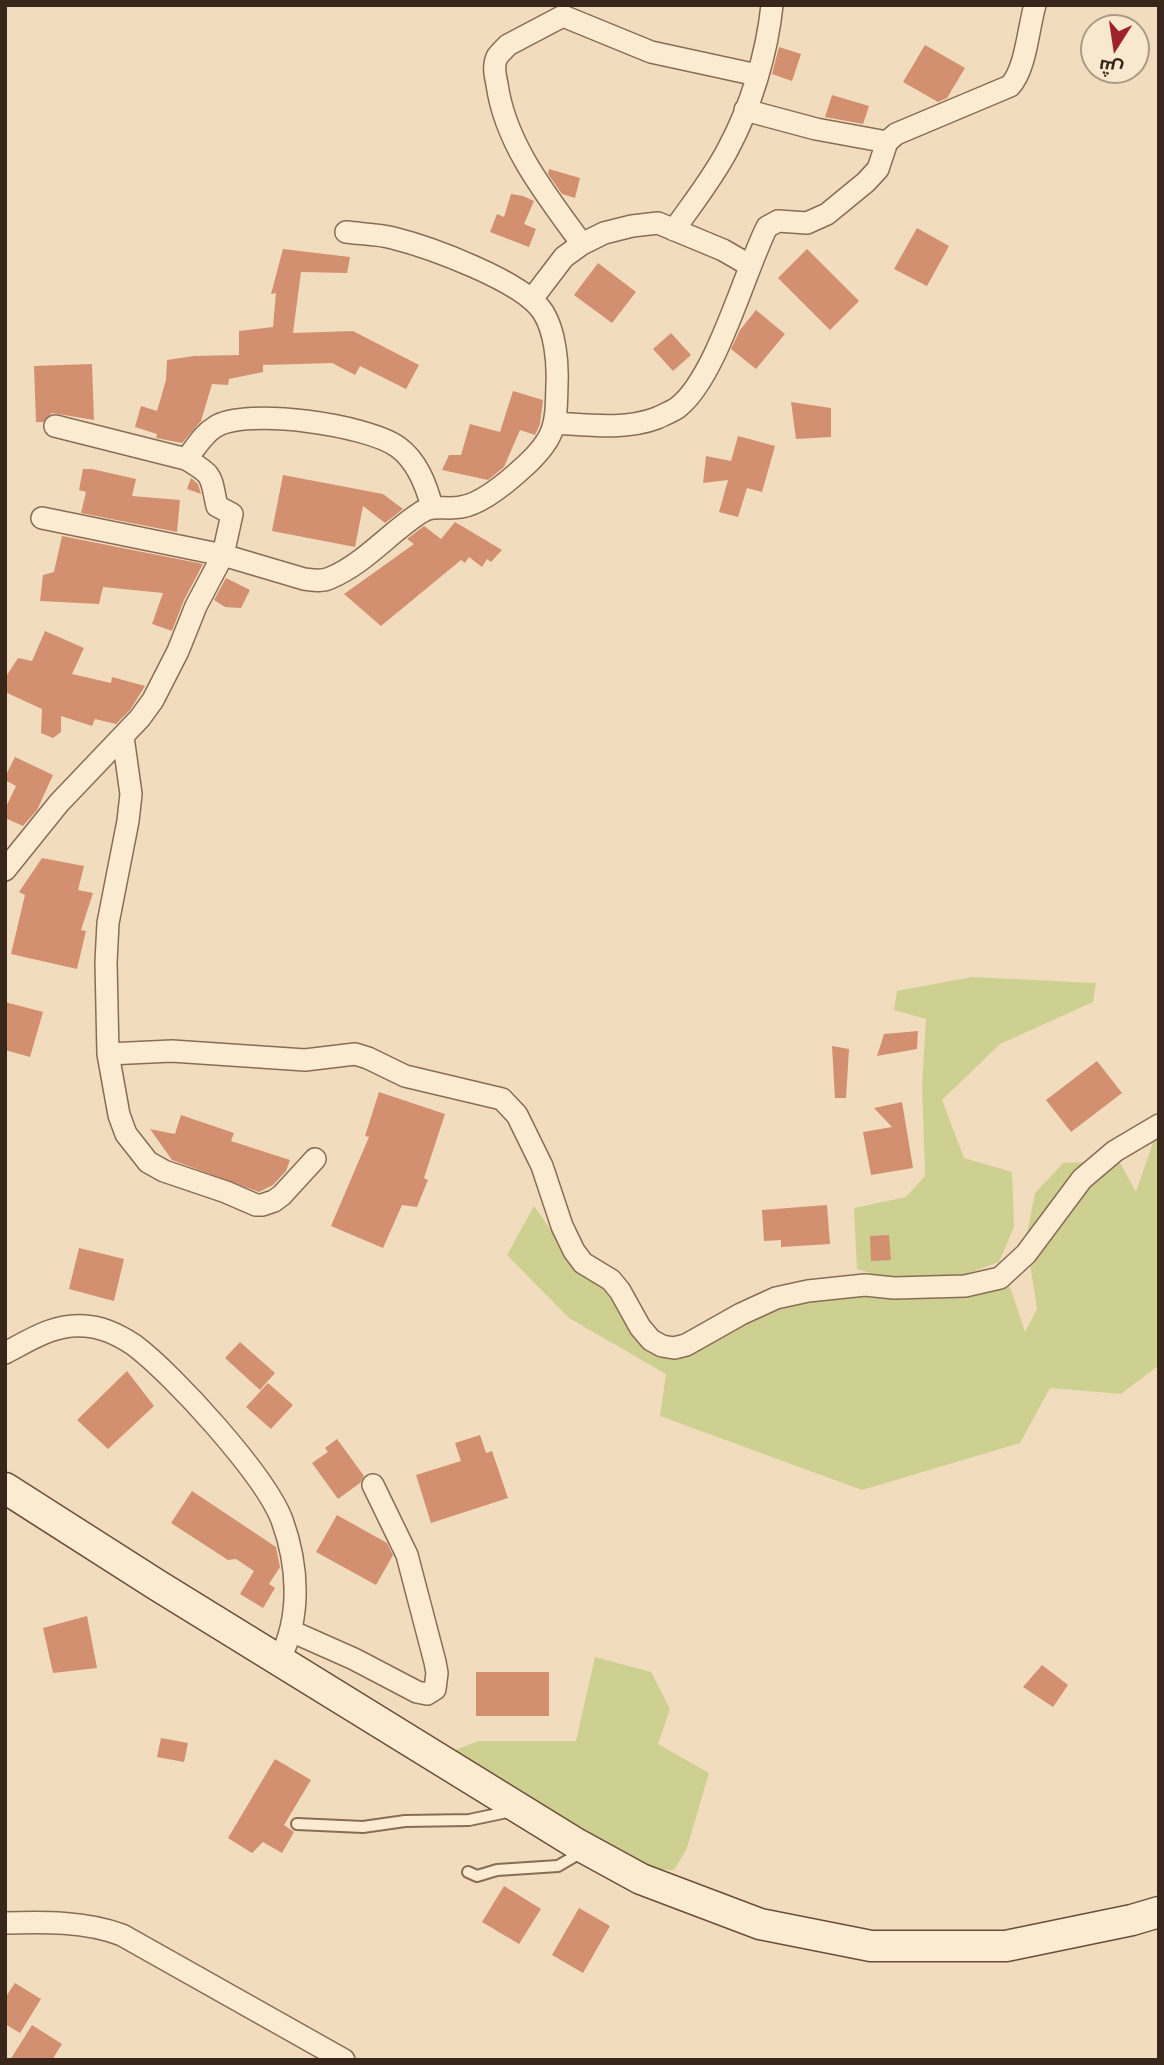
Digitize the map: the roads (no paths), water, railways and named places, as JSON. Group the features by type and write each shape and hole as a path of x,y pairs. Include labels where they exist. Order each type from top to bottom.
{"main road":[{"path":"5,1488 586,1849 641,1879 760,1924 871,1946 1006,1946 1159,1912"}],"street":[{"path":"674,230 728,150 757,75 772,5"},
{"path":"556,423 634,423 656,418 676,409 692,392 706,368 767,227 778,221 807,223 827,214 878,169 887,142 896,134 1010,86 1021,65 1035,5"},
{"path":"582,244 543,188 503,114 495,70 497,58 508,45 563,16 651,52 757,75"},
{"path":"745,110 816,129 887,142"},
{"path":"532,299 564,257 604,233 632,226 658,223 723,250 749,265"},
{"path":"42,518 223,555 304,579 329,579 361,560 385,538 432,507 463,507 486,497 526,465 541,448 556,423 558,375 552,335 544,313 532,299 504,282 430,250 392,238 346,232"},
{"path":"186,459 205,434 216,426 231,421 252,418 284,419 350,429 395,445 409,456 422,477 432,507"},
{"path":"5,870 59,803 140,718 166,677 196,606 223,555 232,514 216,506 213,480 209,474 186,459 55,426"},
{"path":"123,737 131,794 108,923 106,962 108,1054 125,1134 148,1162 164,1171 262,1205 269,1204 282,1195 315,1159"},
{"path":"108,1054 172,1051 305,1060 355,1054 405,1076 502,1099 510,1105 542,1166 562,1226 574,1251 583,1263 611,1280 651,1340 674,1348 686,1345 776,1298 865,1285 965,1286 1000,1278 1026,1254 1082,1179 1115,1151 1159,1125"},
{"path":"5,1353 56,1328 86,1326 112,1332 135,1346 177,1385 233,1448 277,1507 283,1522 295,1578 291,1631 279,1660"},
{"path":"291,1631 355,1659 417,1692 426,1694 435,1689 435,1662 412,1572 400,1538 373,1485"},
{"path":"5,1923 76,1924 122,1935 344,2060"}],"lane":[{"path":"296,1825 363,1827 405,1821 469,1819 522,1810"},
{"path":"468,1872 477,1875 498,1870 558,1866 586,1849"}]}
